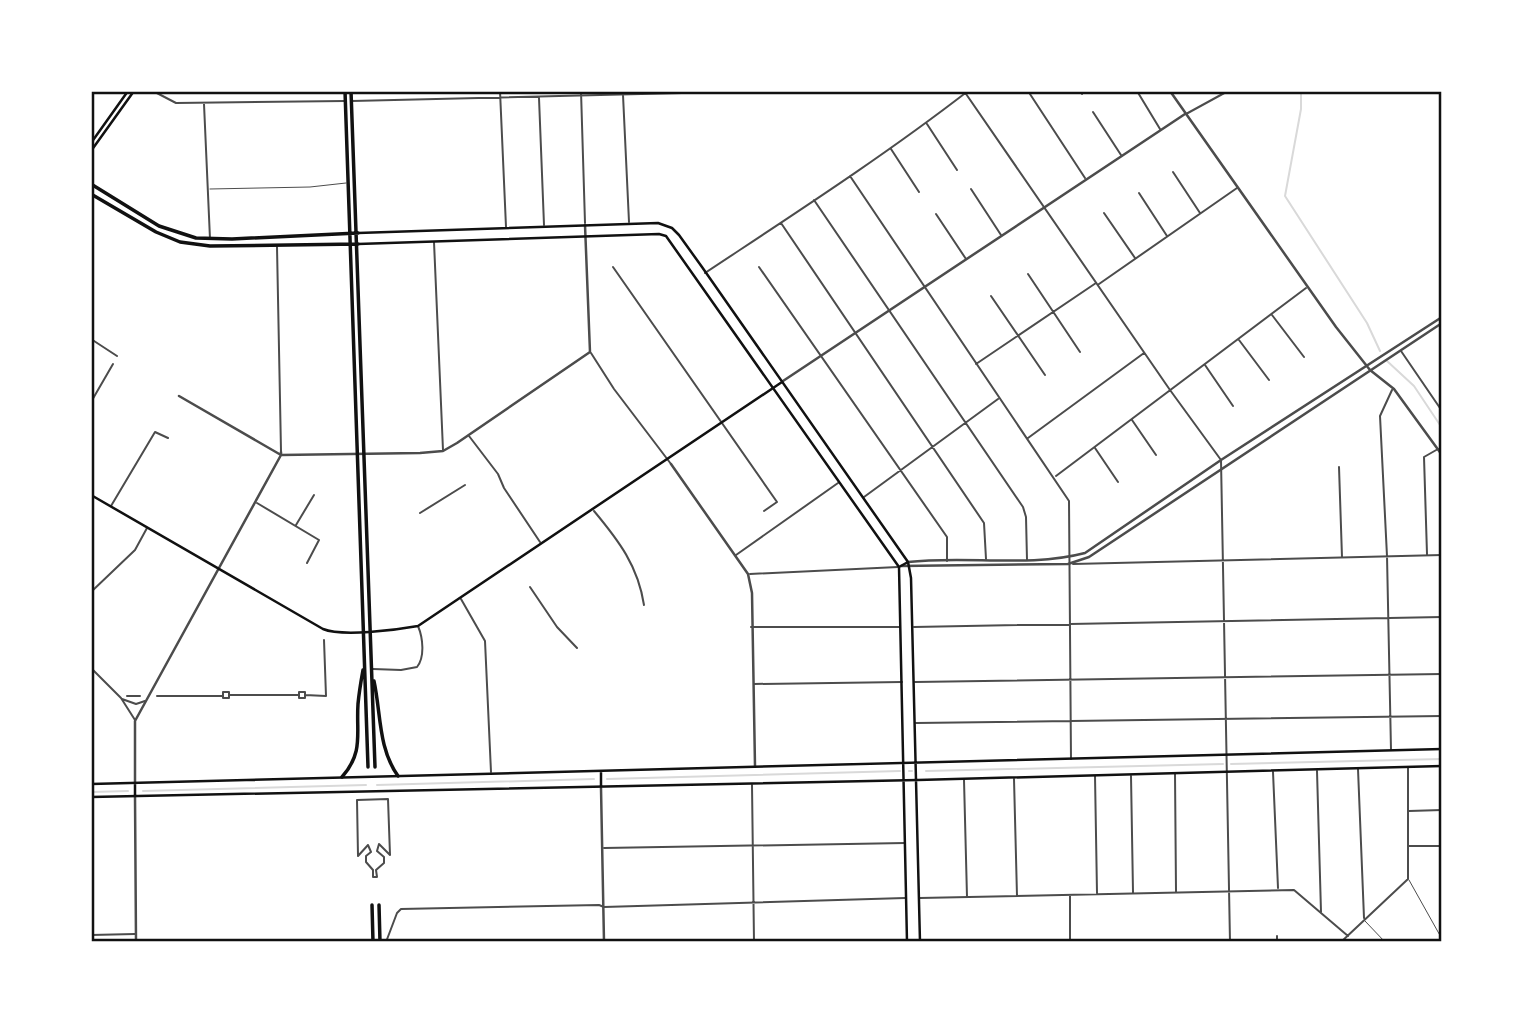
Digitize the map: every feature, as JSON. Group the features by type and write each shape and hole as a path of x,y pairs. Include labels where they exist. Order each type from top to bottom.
{"main road":[{"path":"91,143 128,91"},
{"path":"91,151 134,91"},
{"path":"345,91 358,233 375,767"},
{"path":"352,91 348,101 348,183 368,767"},
{"path":"91,184 170,231 210,239 629,223 658,223 672,228 909,564 918,780 920,942"},
{"path":"91,194 156,232 180,242 231,245 358,244 659,234 666,236 771,389 899,567 907,942"},
{"path":"231,245 232,239"},
{"path":"91,495 330,632 377,631 418,626 782,382"},
{"path":"899,567 909,564"},
{"path":"342,777 351,767 358,746 358,704 364,658"},
{"path":"372,669 384,746 390,764 398,776"},
{"path":"91,784 1442,749"},
{"path":"91,797 1014,778 1442,766"},
{"path":"601,771 601,787"},
{"path":"135,783 135,796"},
{"path":"372,905 373,942"},
{"path":"379,905 380,942"}],"street":[{"path":"153,91 172,102 204,103 764,91"},
{"path":"500,91 506,228"},
{"path":"581,91 590,352 748,574 751,593 755,766"},
{"path":"1028,91 1085,179"},
{"path":"1137,91 1161,130"},
{"path":"1170,91 1368,369 1394,389 1442,455"},
{"path":"782,382 1121,155 1185,114 1228,91"},
{"path":"705,273 891,148 966,93 1144,353 1222,460 1230,942"},
{"path":"623,94 629,223"},
{"path":"538,97 544,227"},
{"path":"204,103 210,239"},
{"path":"1093,112 1121,155"},
{"path":"927,123 957,170"},
{"path":"891,148 919,192"},
{"path":"1173,172 1200,214"},
{"path":"850,176 1069,500 1071,759"},
{"path":"976,364 1136,259 1237,188"},
{"path":"971,189 1001,236"},
{"path":"1139,193 1167,237"},
{"path":"814,200 1023,507 1026,517 1027,560"},
{"path":"1104,213 1136,259"},
{"path":"936,214 966,259"},
{"path":"781,223 984,523 986,560"},
{"path":"666,236 672,228"},
{"path":"434,241 443,451"},
{"path":"135,783 135,721 281,454 277,244"},
{"path":"613,267 777,502 764,511"},
{"path":"759,267 947,537 947,561"},
{"path":"1028,274 1080,352"},
{"path":"1055,476 1308,286"},
{"path":"990,296 1045,375"},
{"path":"1272,314 1304,357"},
{"path":"1068,564 1089,557 1442,317"},
{"path":"909,564 1027,560 1085,553 1222,460 1442,323"},
{"path":"91,338 117,356"},
{"path":"1238,339 1269,380"},
{"path":"1400,350 1442,411"},
{"path":"180,396 281,454 365,455 443,451 590,352"},
{"path":"1027,439 1144,353"},
{"path":"91,402 113,364"},
{"path":"1205,364 1233,406"},
{"path":"1391,751 1387,556 1380,416 1392,390"},
{"path":"864,497 999,398"},
{"path":"1131,419 1156,456"},
{"path":"111,506 155,432 167,439"},
{"path":"469,436 498,474 518,510 542,544"},
{"path":"1095,447 1118,481"},
{"path":"1427,555 1424,457 1438,449"},
{"path":"1339,467 1342,558"},
{"path":"736,555 838,483"},
{"path":"420,513 466,485"},
{"path":"296,526 314,495"},
{"path":"256,502 319,540 307,562"},
{"path":"593,510 633,563 644,605"},
{"path":"91,592 135,550 147,527"},
{"path":"909,564 1068,564 1442,555"},
{"path":"748,574 899,567"},
{"path":"530,587 557,627 577,648"},
{"path":"460,598 485,641 491,773"},
{"path":"913,627 1442,617"},
{"path":"372,669 401,670 417,667 422,657 418,626"},
{"path":"751,628 901,627"},
{"path":"157,696 223,696 223,692 229,692 229,695 299,695 299,692 305,692 305,695 326,696 324,640"},
{"path":"91,667 121,698 135,721"},
{"path":"915,682 1442,674"},
{"path":"753,684 902,682"},
{"path":"127,696 140,696"},
{"path":"121,698 129,703 145,701"},
{"path":"916,723 1442,716"},
{"path":"1341,942 1408,879 1408,767"},
{"path":"1358,768 1364,920"},
{"path":"1317,769 1321,914"},
{"path":"1273,771 1278,890"},
{"path":"1175,773 1177,892"},
{"path":"1131,774 1133,893"},
{"path":"1095,775 1097,894"},
{"path":"1014,778 1017,895"},
{"path":"964,779 967,897"},
{"path":"752,784 754,942"},
{"path":"601,787 604,942"},
{"path":"135,796 136,942"},
{"path":"388,799 390,855 379,844 377,851 384,860 383,866 376,870 377,877 373,877 373,870 366,863 366,856 371,852 368,845 358,856 357,800 388,799"},
{"path":"1408,811 1442,810"},
{"path":"603,848 905,843"},
{"path":"1408,846 1442,846"},
{"path":"919,898 1294,890 1348,936"},
{"path":"1070,894 1070,942"},
{"path":"386,942 401,909 604,907 907,898"},
{"path":"91,935 135,934"},
{"path":"1277,936 1277,942"},
{"path":"1240,942 1269,940"}],"lane":[{"path":"208,189 310,187 348,183"},
{"path":"1408,879 1442,939"},
{"path":"1364,920 1385,942"}],"waterway":[{"path":"1301,91 1301,109 1285,196 1367,323 1380,351"},
{"path":"1387,361 1414,386 1442,428"},
{"path":"1231,764 1442,759"},
{"path":"926,771 1223,764"},
{"path":"607,779 900,771"},
{"path":"377,785 594,779"},
{"path":"143,791 366,785"},
{"path":"91,792 128,791"}]}
